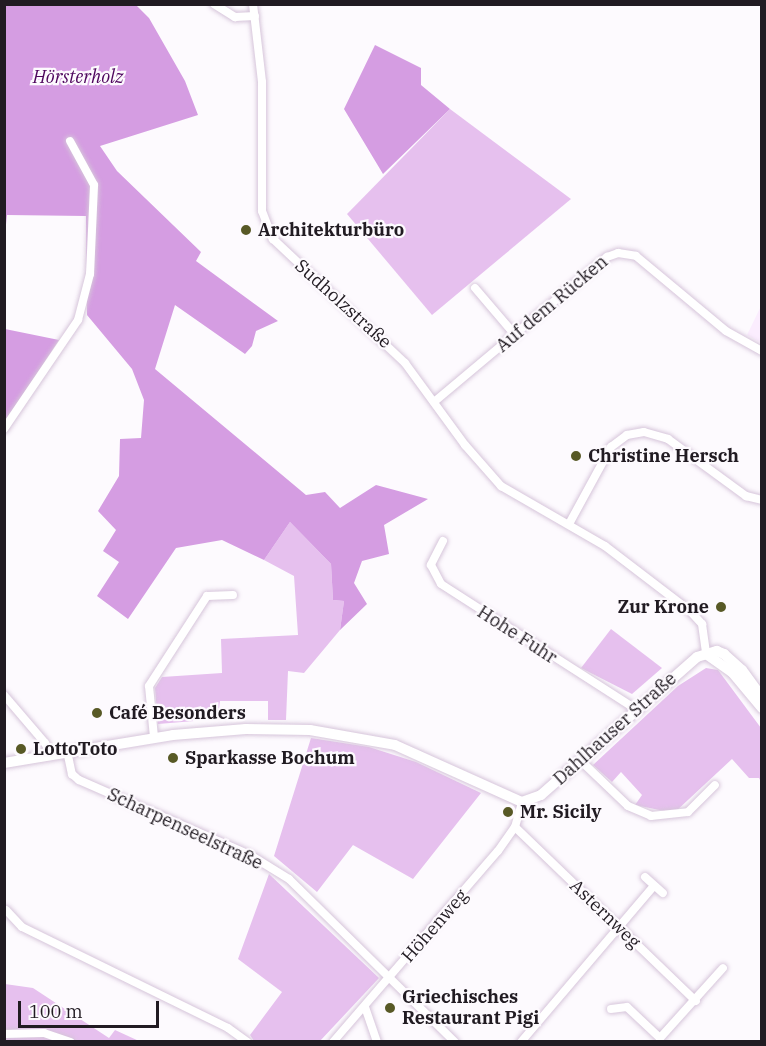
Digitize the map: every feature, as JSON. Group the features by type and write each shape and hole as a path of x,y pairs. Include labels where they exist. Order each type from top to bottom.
{"street":[{"path":"214,4 235,17 255,16"},
{"name":"Sudholzstraße","path":"253,4 262,82 262,211 267,229 281,248 387,344 501,486 605,546 690,611 702,624 706,654"},
{"path":"4,429 78,320 90,274 94,185 70,141"},
{"name":"Auf dem Rücken","path":"434,402 607,257 622,252 636,256 726,331 762,351"},
{"path":"475,288 515,335"},
{"path":"569,524 611,447 627,435 644,432 668,440 746,496 762,500"},
{"name":"Hohe Fuhr","path":"443,541 431,565 441,584 636,709"},
{"path":"153,737 149,686 207,596 233,595"},
{"path":"706,654 717,651 731,659 762,698"},
{"path":"706,654 732,672 762,708"},
{"name":"Dahlhauser Straße","path":"522,802 541,795 684,665 706,654"},
{"path":"4,695 45,743 51,755"},
{"path":"4,763 153,737 273,729 364,738 441,763 522,802"},
{"name":"Scharpenseelstraße","path":"67,751 72,774 79,780 250,855 289,879 455,1041"},
{"path":"580,760 628,806 651,816 688,812 714,785"},
{"name":"Höhenweg","path":"333,1041 449,912 515,827 522,802"},
{"name":"Asternweg","path":"515,827 696,1001"},
{"path":"645,877 663,893"},
{"path":"521,1041 654,886"},
{"path":"6,910 22,927 228,1028 247,1041"},
{"path":"611,1009 627,1007 660,1038 696,1001 723,968"},
{"path":"365,1006 376,1041"},
{"path":"4,1034 37,1033 70,1041"}],"shaded area":[{"path":"450,109 571,199 432,315 347,214"},
{"path":"761,306 761,343 747,335"},
{"path":"290,522 331,564 333,600 344,601 340,630 304,673 288,671 286,720 268,720 268,701 220,701 218,719 158,724 155,688 162,677 222,673 221,639 298,635 294,576 264,560"},
{"path":"611,629 662,668 632,694 581,668"},
{"path":"706,668 718,670 761,728 761,782 759,778 749,778 732,759 674,813 635,805 642,795 621,772 612,782 593,765 678,686"},
{"path":"311,738 369,747 416,762 481,793 413,879 353,845 317,892 274,856"},
{"path":"269,874 379,978 320,1041 254,1041 250,1035 282,992 238,959"},
{"path":"5,984 33,988 109,1038 115,1030 139,1041 5,1042"}],"green space":[{"name":"Hörsterholz","path":"5,5 136,5 149,18 185,81 198,115 100,146 117,171 201,252 196,261 278,321 256,331 252,346 245,354 175,305 155,369 306,495 325,492 340,508 376,485 428,499 384,525 389,554 362,561 354,583 367,604 340,630 344,601 333,600 331,564 290,522 264,560 222,540 176,548 128,619 97,596 119,562 103,551 116,530 98,511 119,476 120,439 141,438 144,400 132,369 87,315 86,216 7,215 5,234"},
{"path":"375,45 421,68 421,85 450,109 383,174 344,109"},
{"path":"5,329 59,340 5,422"}],"place":[{"name":"Architekturbüro","path":"246,230"},
{"name":"Christine Hersch","path":"576,456"},
{"name":"Zur Krone","path":"721,607"},
{"name":"Café Besonders","path":"97,713"},
{"name":"LottoToto","path":"21,749"},
{"name":"Sparkasse Bochum","path":"173,758"},
{"name":"Mr. Sicily","path":"508,812"},
{"name":"Griechisches Restaurant Pigi","path":"390,1008"}]}
